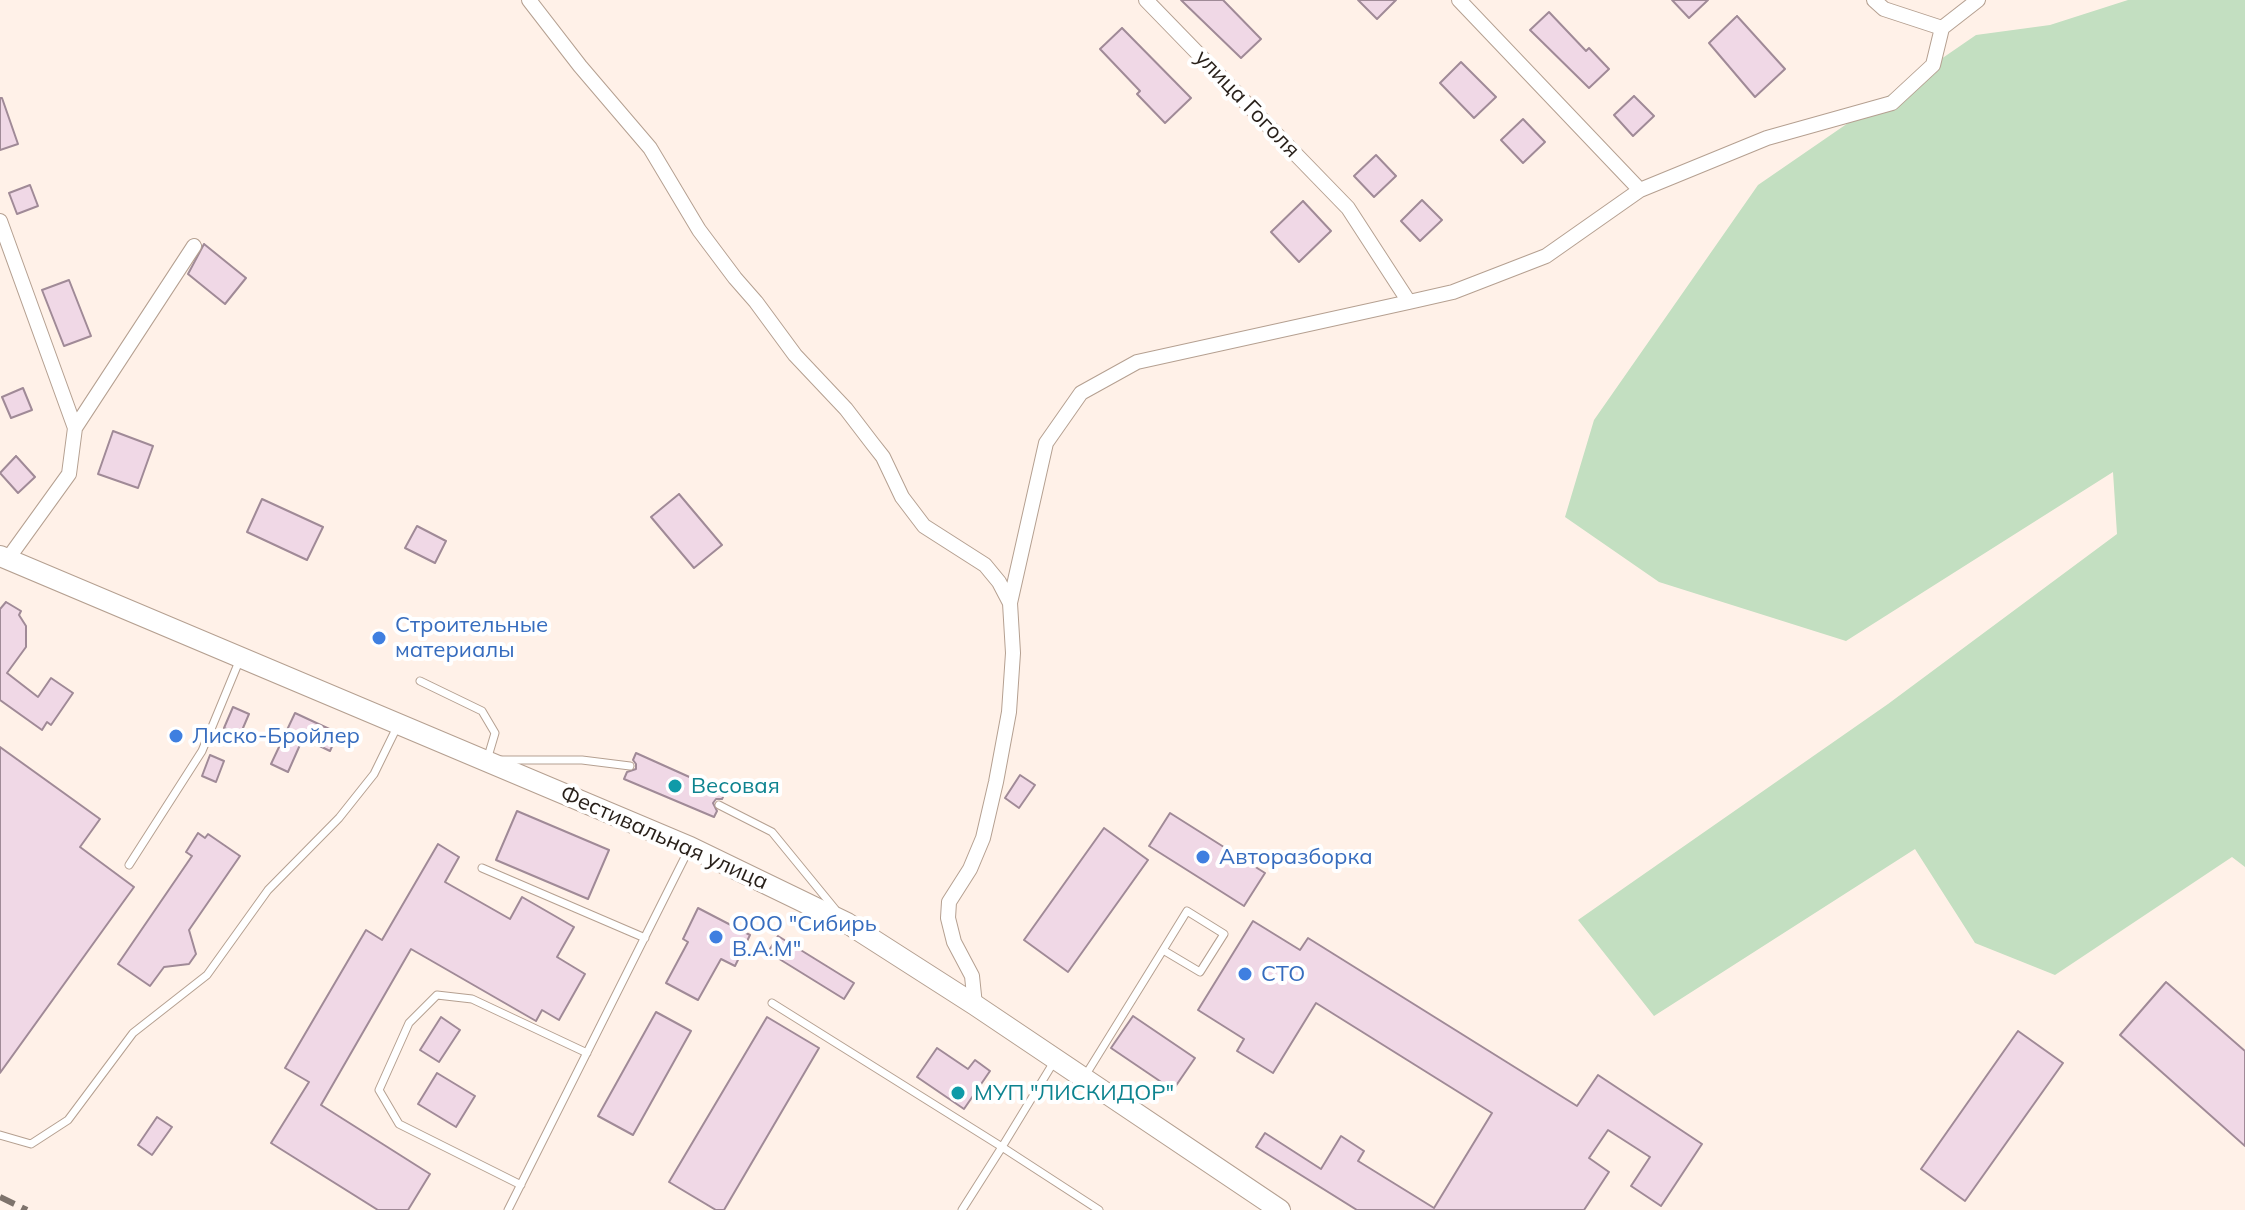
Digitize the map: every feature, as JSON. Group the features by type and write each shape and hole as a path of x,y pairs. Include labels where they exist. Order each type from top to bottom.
{"main road":[{"name":"Фестивальная улица","path":"4,558 690,847 847,923 1280,1210"}],"street":[{"path":"529,0 650,148 699,230 735,278 795,355 846,409 883,457 902,497 924,526 985,565 1010,603"},
{"name":"улица Гоголя","path":"1146,0 1348,208 1409,302"},
{"path":"1459,0 1640,190"},
{"path":"1874,0 1884,9 1942,28"},
{"path":"975,1005 972,976 954,942 948,918 949,902 970,869 983,838 996,782 1009,712 1013,653 1010,603 1046,443 1081,393 1137,362 1453,292 1546,256 1640,190 1767,138 1892,103 1933,65 1942,28 1978,0"},
{"path":"0,221 75,428"},
{"path":"4,558 69,474 75,428 194,246"}],"lane":[{"path":"129,865 202,751 241,657"},
{"path":"420,681 482,711 495,733 487,760 582,760 630,766"},
{"path":"0,1135 31,1144 68,1120 133,1033 207,975 268,890 339,818 374,774 399,723"},
{"path":"719,805 772,832 847,923"},
{"path":"508,1210 690,847"},
{"path":"482,868 645,938"},
{"path":"1084,1078 1187,911 1224,934 1200,972 1163,950"},
{"path":"521,1185 399,1124 379,1090 409,1023 437,995 472,999 587,1053"},
{"path":"772,1003 1099,1210"},
{"path":"962,1210 1056,1059"}],"green space":[{"path":"2128,0 2245,0 2245,867 2232,857 2055,975 1975,943 1915,849 1654,1016 1578,920 1888,704 2117,534 2113,472 1846,641 1659,582 1565,517 1594,420 1758,185 1976,35 2050,25"}],"building":[{"path":"1181,0 1223,0 1261,39 1241,58"},
{"path":"1358,0 1396,0 1377,19"},
{"path":"1672,0 1708,0 1689,18"},
{"path":"1549,12 1586,51 1589,48 1609,69 1589,88 1530,30"},
{"path":"1737,16 1785,69 1755,97 1709,43"},
{"path":"1122,28 1191,98 1165,123 1100,49"},
{"path":"1461,62 1496,97 1474,118 1440,83"},
{"path":"1634,96 1654,116 1633,136 1614,115"},
{"path":"0,98 18,144 0,150"},
{"path":"1523,119 1545,142 1523,163 1501,140"},
{"path":"1376,155 1396,176 1374,197 1354,176"},
{"path":"30,185 38,206 17,214 9,193"},
{"path":"1422,200 1442,220 1420,241 1401,221"},
{"path":"1303,201 1331,231 1299,262 1271,232"},
{"path":"204,244 246,278 225,304 188,274"},
{"path":"69,280 91,336 64,346 42,290"},
{"path":"23,388 32,410 11,418 2,397"},
{"path":"113,431 153,446 138,488 98,474"},
{"path":"16,456 35,477 18,493 0,473"},
{"path":"679,494 722,545 694,568 651,517"},
{"path":"262,499 323,527 307,560 247,532"},
{"path":"417,526 446,541 435,563 405,548"},
{"path":"6,602 21,611 19,615 26,626 26,647 7,673 38,697 51,678 73,693 51,725 47,722 42,730 0,700 0,609"},
{"path":"233,707 249,714 240,735 224,728"},
{"path":"295,713 338,733 330,751 303,738 288,772 271,764"},
{"path":"0,747 100,819 80,847 134,887 0,1073"},
{"name":"Весовая","path":"636,753 725,793 722,799 716,799 713,803 717,811 714,817 624,779 627,772 636,769 633,760"},
{"path":"210,755 224,761 216,782 202,776"},
{"path":"1020,775 1035,785 1019,808 1005,798"},
{"path":"517,811 609,850 588,899 496,860"},
{"path":"1170,813 1265,873 1244,906 1149,846"},
{"path":"1104,828 1148,860 1068,972 1024,940"},
{"path":"198,833 205,838 208,834 240,856 189,930 196,954 189,964 164,967 150,986 118,964 192,856 186,852"},
{"path":"438,844 459,857 445,882 510,919 522,897 574,927 557,957 585,974 559,1020 542,1010 536,1021 411,949 321,1105 430,1174 408,1210 378,1210 271,1143 309,1082 285,1068 366,930 382,940"},
{"path":"698,908 750,935 735,966 721,959 698,1000 666,983 688,942 683,939"},
{"path":"1253,921 1300,950 1308,938 1577,1106 1598,1075 1702,1144 1661,1206 1631,1186 1650,1157 1608,1130 1589,1158 1609,1172 1584,1210 1357,1210 1256,1147 1265,1133 1321,1169 1341,1136 1364,1151 1358,1161 1434,1208 1492,1113 1316,1003 1273,1073 1237,1051 1244,1039 1198,1010"},
{"path":"778,936 854,983 844,999 768,952"},
{"path":"2166,982 2245,1051 2245,1146 2120,1035"},
{"path":"656,1012 691,1031 633,1135 598,1116"},
{"path":"1133,1016 1195,1058 1173,1090 1111,1048"},
{"path":"441,1017 460,1030 439,1062 420,1050"},
{"path":"767,1017 819,1048 724,1210 716,1210 669,1182"},
{"path":"2018,1031 2063,1063 1965,1201 1921,1169"},
{"name":"МУП \"ЛИСКИДОР\"","path":"937,1048 968,1069 975,1060 990,1071 964,1109 917,1077"},
{"path":"437,1073 475,1096 456,1127 418,1104"},
{"path":"157,1117 172,1127 152,1155 138,1145"}],"railway":[{"path":"0,1197 27,1210"}],"place":[{"name":"Строительные материалы","path":"379,638"},
{"name":"Лиско-Бройлер","path":"176,736"},
{"name":"Весовая","path":"675,786"},
{"name":"Авторазборка","path":"1203,857"},
{"name":"ООО \"Сибирь В.А.М\"","path":"716,937"},
{"name":"СТО","path":"1245,974"},
{"name":"МУП \"ЛИСКИДОР\"","path":"958,1093"}]}
